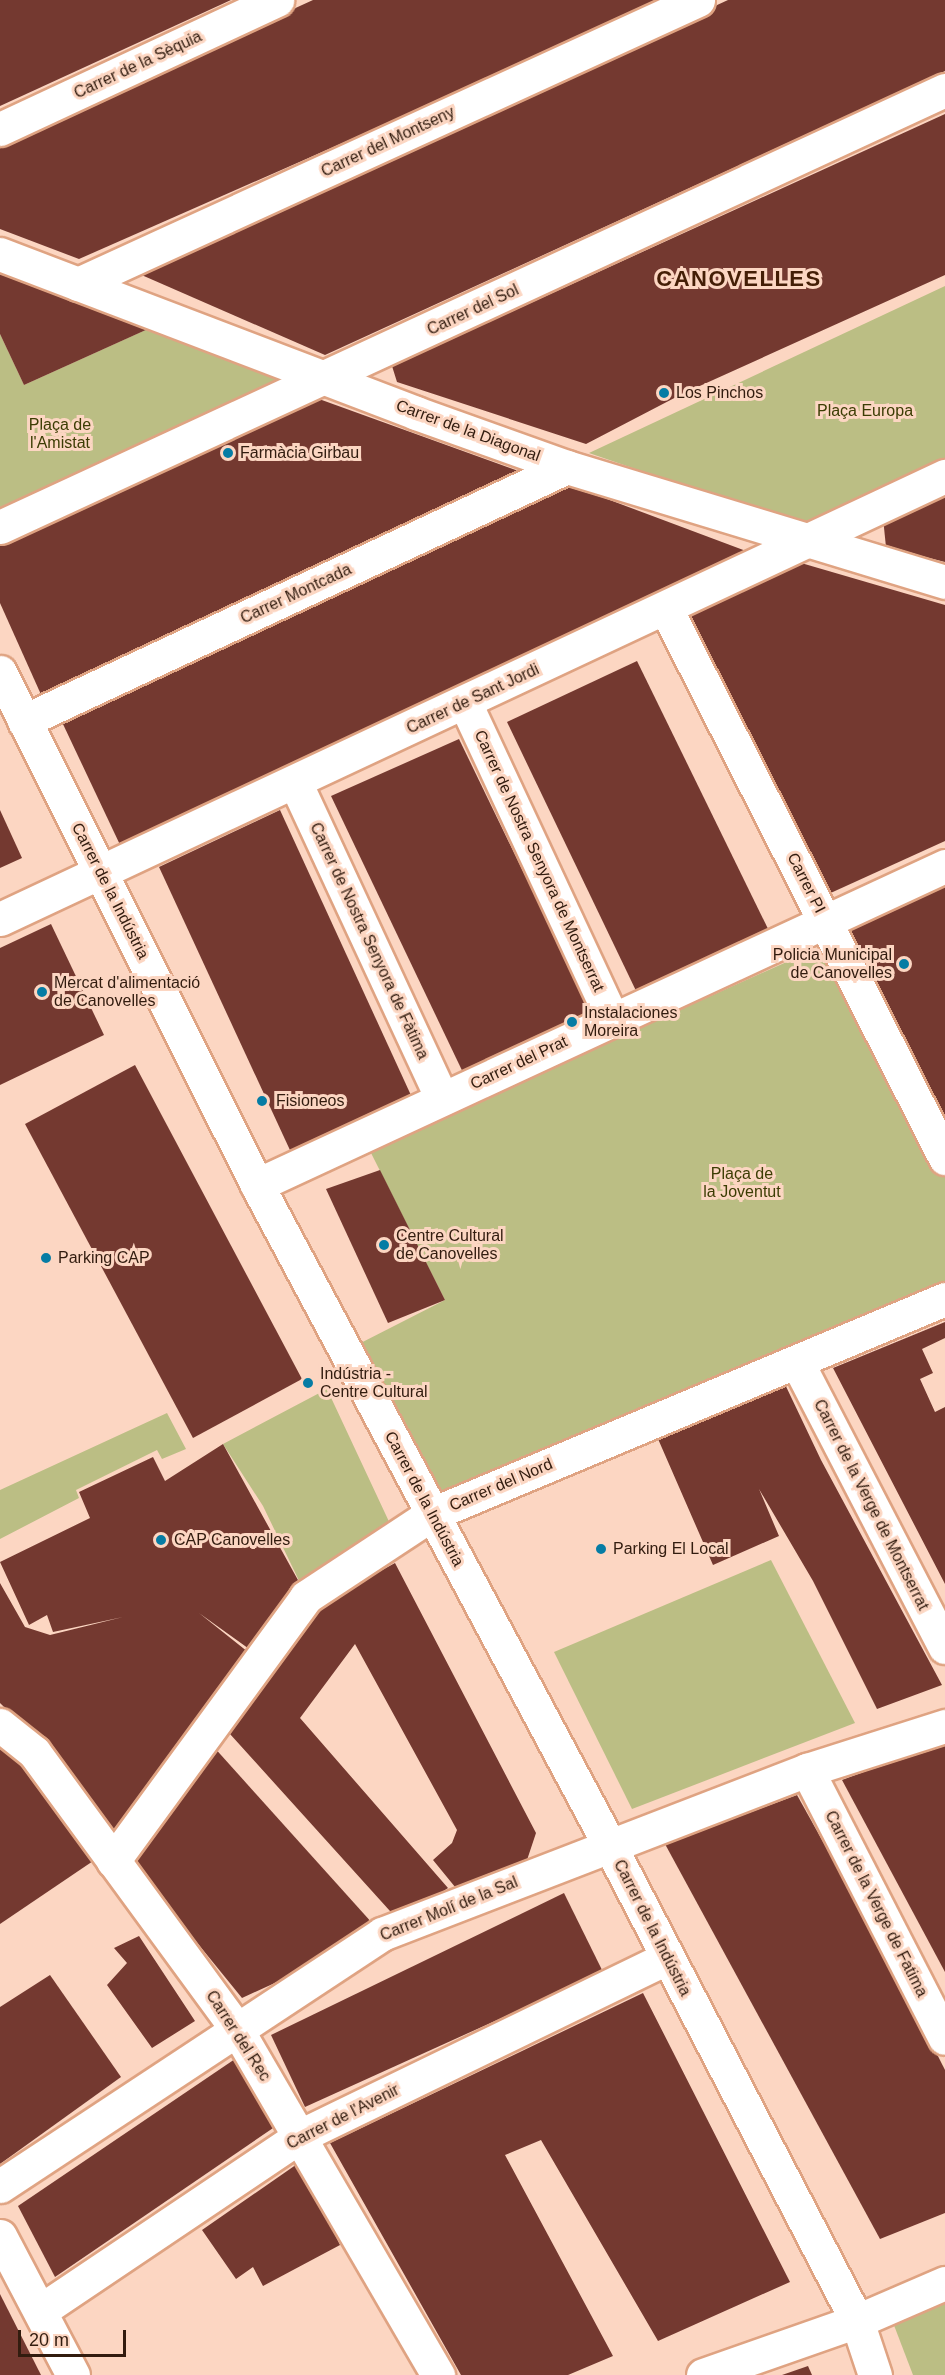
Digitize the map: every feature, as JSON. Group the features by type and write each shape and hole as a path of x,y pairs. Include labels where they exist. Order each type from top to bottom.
{"street":[{"name":"Carrer de la Sèquia","path":"0,129 277,0"},
{"name":"Carrer del Montseny","path":"78,284 698,0"},
{"name":"Carrer del Sol","path":"0,527 325,379 945,90"},
{"name":"Carrer de la Diagonal","path":"0,254 325,379 567,467 945,582"},
{"name":"Carrer Montcada","path":"24,721 567,467"},
{"name":"Carrer de Sant Jordi","path":"0,919 666,609 945,476"},
{"name":"Carrer PI","path":"666,609 945,1158"},
{"name":"Carrer de la Indústria","path":"0,672 257,1185 610,1846 666,1958 857,2321 875,2375"},
{"name":"Carrer de Nostra Senyora de Montserrat","path":"465,703 613,1020"},
{"name":"Carrer de Nostra Senyora de Fàtima","path":"296,782 442,1099"},
{"name":"Carrer del Prat","path":"257,1185 945,866"},
{"name":"Carrer del Nord","path":"113,1862 306,1597 432,1514 945,1299"},
{"name":"Carrer de la Verge de Montserrat","path":"797,1362 945,1647"},
{"name":"Carrer del Rec","path":"0,1725 34,1752 236,2028 438,2375"},
{"name":"Carrer Molí de la Sal","path":"0,2186 236,2028 382,1934 807,1770 945,1726"},
{"name":"Carrer de la Verge de Fatima","path":"807,1770 945,2038"},
{"name":"Carrer de l'Avenir","path":"40,2311 300,2136 666,1958"},
{"path":"0,2236 73,2375"},
{"path":"703,2375 857,2321 945,2283"}],"green space":[{"name":"Plaça Europa","path":"945,286 945,462 804,527 589,453"},
{"name":"Plaça de l'Amistat","path":"170,319 325,379 0,527 0,334 24,385"},
{"name":"Plaça de la Joventut","path":"829,943 945,1177 945,1299 432,1514 345,1351 445,1300 369,1149"},
{"path":"327,1389 392,1528 304,1591 263,1506 223,1444"},
{"path":"167,1413 186,1449 162,1459 157,1450 76,1490 79,1498 0,1539 0,1490"},
{"path":"771,1560 855,1723 632,1809 554,1652"},
{"path":"945,2283 945,2375 913,2375 887,2307"}],"building":[{"path":"0,0 231,0 0,106"},
{"path":"313,0 667,0 79,259 0,229 0,143"},
{"path":"728,0 945,0 945,71 325,355 137,273"},
{"path":"945,114 945,275 682,394 586,444 397,382 392,366"},
{"path":"0,274 148,329 24,385 0,334"},
{"path":"319,399 524,473 43,699 0,603 0,541"},
{"path":"567,484 746,551 122,849 62,722"},
{"path":"945,490 945,562 886,547 883,518"},
{"path":"784,558 945,605 945,841 824,896 679,606"},
{"path":"637,661 772,937 639,997 507,722"},
{"path":"459,739 595,1020 468,1083 331,796"},
{"path":"0,810 22,858 0,868"},
{"path":"280,810 415,1104 295,1161 159,867"},
{"name":"Policia Municipal de Canovelles","path":"945,879 945,1124 845,928"},
{"name":"Mercat d'alimentació de Canovelles","path":"51,924 104,1035 0,1085 0,948"},
{"path":"135,1065 302,1379 193,1438 25,1124"},
{"name":"Centre Cultural de Canovelles","path":"380,1170 445,1300 388,1323 326,1189"},
{"path":"945,1322 945,1338 922,1349 933,1373 920,1379 935,1412 945,1407 945,1584 833,1368"},
{"path":"782,1378 821,1460 942,1685 877,1709 813,1581 759,1489 779,1536 713,1565 655,1432"},
{"path":"223,1444 304,1591 252,1651 199,1613 253,1656 117,1838 63,1765 0,1703 0,1583 25,1627 50,1635 123,1617 53,1632 47,1615 29,1625 0,1562 90,1518 79,1492 153,1457 165,1481"},
{"path":"395,1563 536,1833 526,1863 460,1893 433,1860 452,1843 457,1830 355,1644 300,1718 448,1888 399,1921 230,1734 265,1677 317,1606"},
{"path":"0,1739 11,1746 99,1857 0,1924"},
{"path":"945,1742 945,1972 842,1780"},
{"path":"212,1745 382,1934 242,1998 129,1859"},
{"path":"797,1795 895,1971 945,2070 945,2213 880,2239 665,1844"},
{"path":"564,1893 603,1972 305,2107 271,2035"},
{"path":"139,1936 195,2021 152,2048 107,1985 127,1963 114,1948"},
{"path":"50,1975 121,2077 0,2164 0,2007"},
{"path":"643,1993 790,2282 658,2341 541,2140 505,2155 613,2356 568,2375 461,2375 330,2143"},
{"path":"235,2059 279,2124 55,2277 18,2206"},
{"path":"300,2162 340,2245 263,2286 253,2267 236,2279 202,2230"},
{"path":"0,2294 41,2375 0,2375"},
{"path":"808,2366 812,2375 782,2375"}],"place":[{"name":"Los Pinchos","path":"664,393"},
{"name":"Farmàcia Girbau","path":"228,453"},
{"name":"Policia Municipal de Canovelles","path":"904,964"},
{"name":"Mercat d'alimentació de Canovelles","path":"42,992"},
{"name":"Instalaciones Moreira","path":"572,1022"},
{"name":"Fisioneos","path":"262,1101"},
{"name":"Centre Cultural de Canovelles","path":"384,1245"},
{"name":"Parking CAP","path":"46,1258"},
{"name":"Indústria - Centre Cultural","path":"308,1383"},
{"name":"CAP Canovelles","path":"161,1540"},
{"name":"Parking El Local","path":"601,1549"}],"district":[{"name":"CANOVELLES","path":"739,279"}]}
